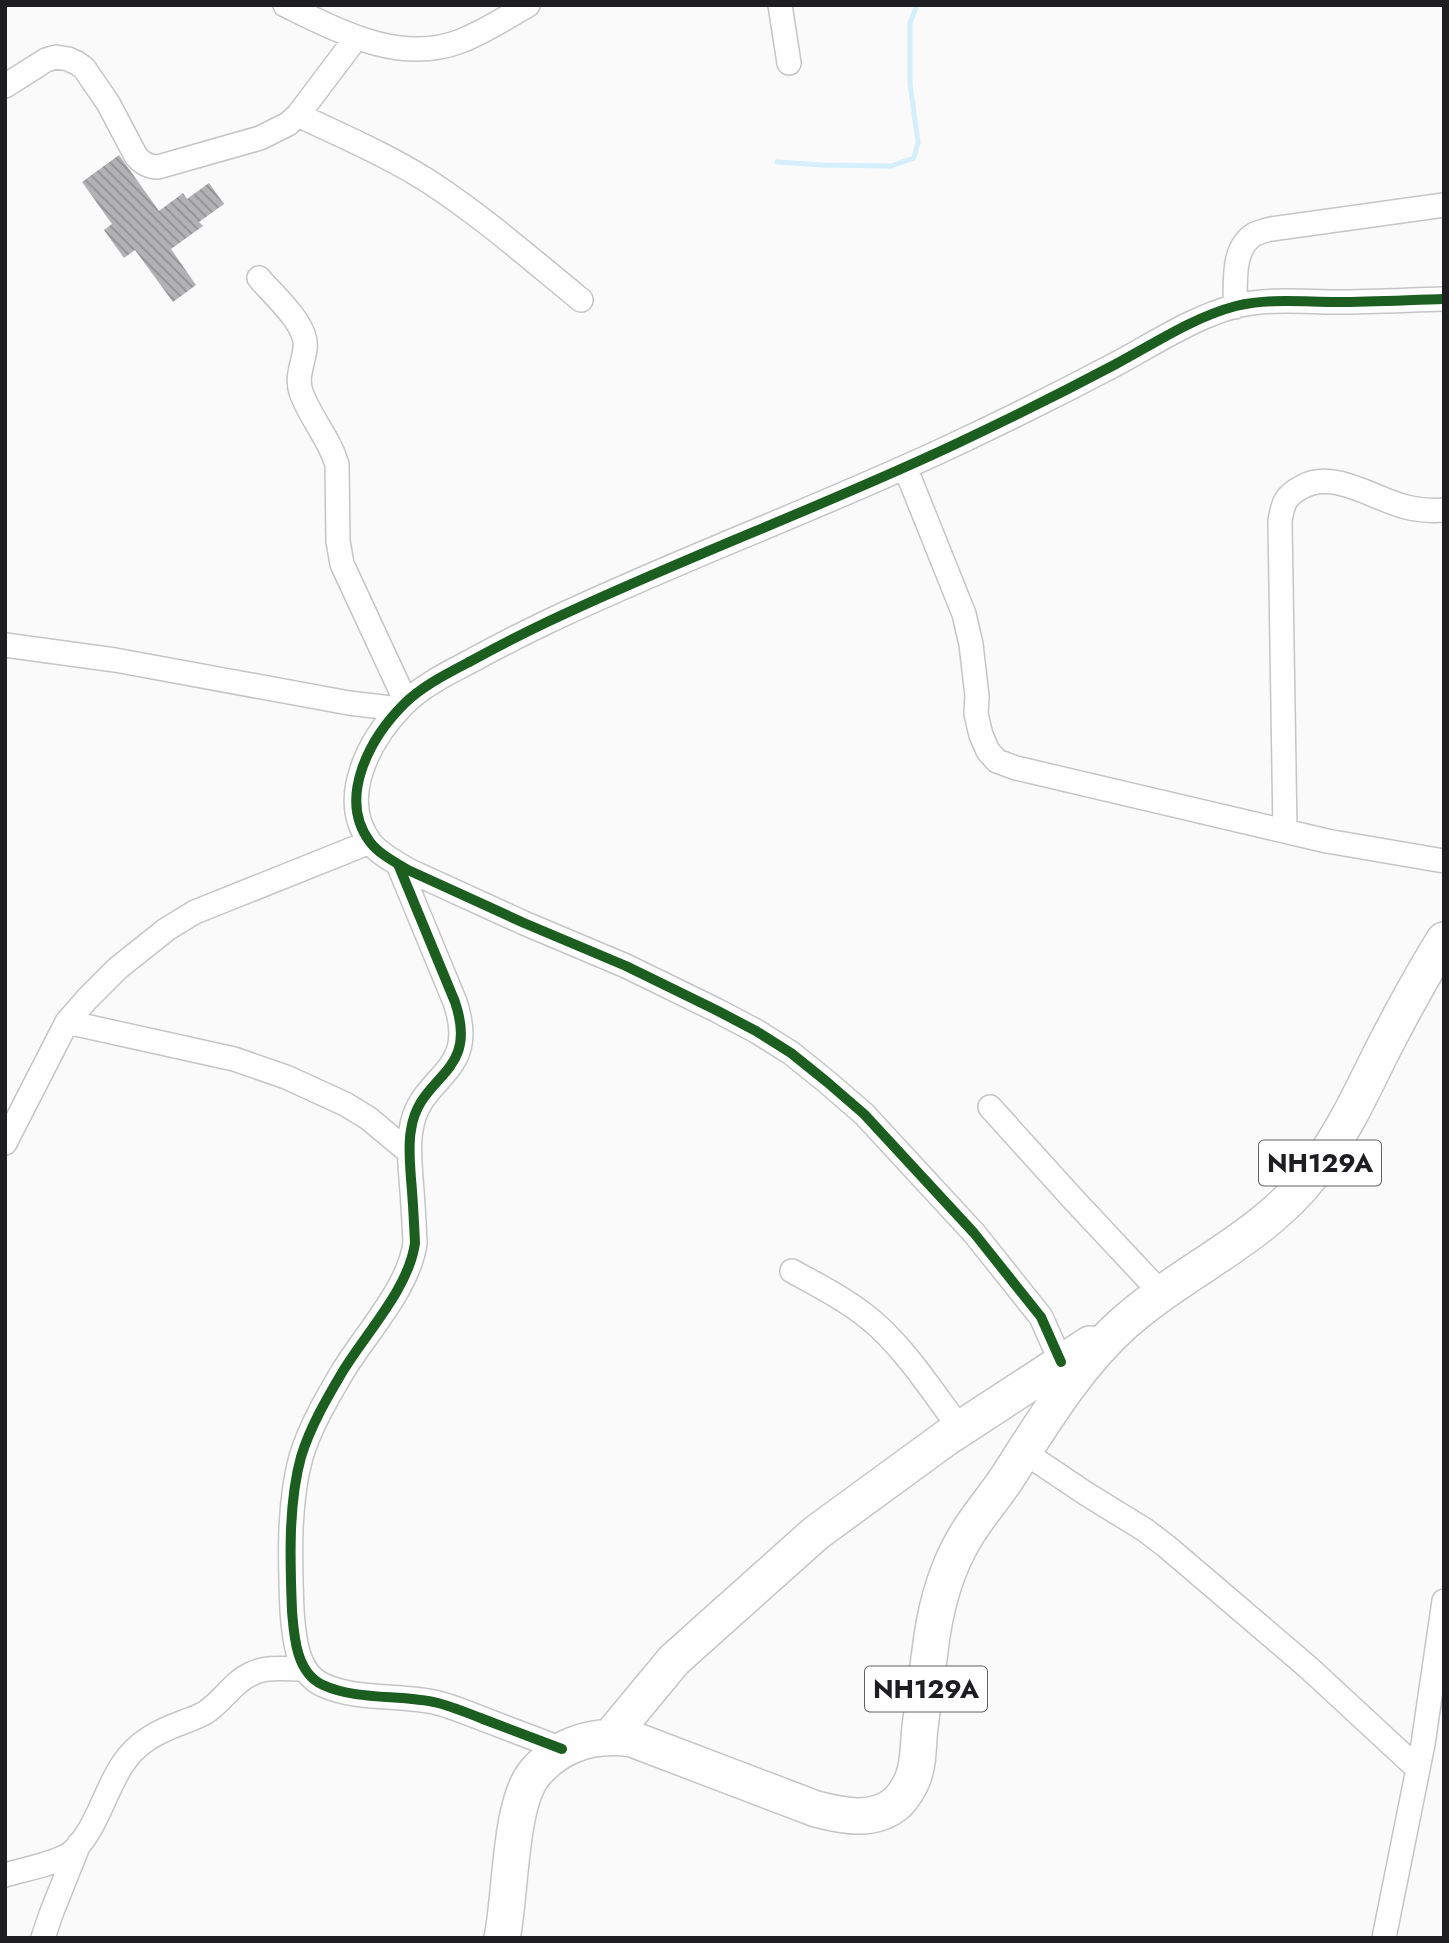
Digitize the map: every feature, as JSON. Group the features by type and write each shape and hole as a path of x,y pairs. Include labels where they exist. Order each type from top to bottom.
{"highway":[{"name":"NH129A","path":"611,1736 674,1660 827,1525 960,1428 1122,1325 1265,1223 1312,1175 1357,1103 1409,999 1444,940"},
{"name":"NH129A","path":"502,1938 521,1802 532,1776 547,1760 562,1749 581,1742 611,1736 632,1739 816,1809 836,1814 859,1817 883,1812 900,1801 913,1778 933,1634 950,1566 964,1538 1083,1367 1122,1325"}],"street":[{"path":"285,5 356,38 391,47 415,49 458,43 528,5"},
{"path":"780,5 789,63"},
{"path":"5,86 46,60 56,57 77,63 84,68 108,103 141,162 150,167 169,165 260,138 288,124 298,115 356,38"},
{"path":"298,115 381,154 428,181 495,229 581,300"},
{"path":"1235,307 1237,260 1254,235 1271,229 1444,205"},
{"path":"259,278 296,320 306,339 299,376 300,388 337,465 338,541 342,564 403,705"},
{"path":"1061,1362 1041,1317 974,1233 864,1114 791,1053 705,1004 408,870 381,852 370,842 356,809 355,793 366,760 376,740 403,705 439,678 517,636 959,443 1081,383 1209,315 1254,303 1444,299"},
{"path":"905,467 964,614 975,671 976,714 988,751 997,761 1016,768 1285,831 1357,847 1444,861"},
{"path":"1285,831 1280,521 1283,504 1291,493 1311,482 1325,480 1406,507 1444,510"},
{"path":"5,645 115,660 335,700 403,705"},
{"path":"5,1143 67,1022 118,968 176,923 195,912 370,842"},
{"path":"398,864 455,1002 462,1031 458,1054 425,1096 414,1116 411,1130 409,1152 414,1256 399,1287 333,1389 313,1426 301,1456 293,1519 293,1623 303,1669 321,1685 380,1697 438,1703 562,1749"},
{"path":"67,1022 234,1059 286,1077 345,1104 368,1118 409,1152"},
{"path":"990,1107 1162,1294"},
{"path":"792,1271 842,1298 877,1326 908,1358 960,1428"},
{"path":"1024,1452 1166,1546 1310,1668 1418,1769"},
{"path":"1384,1938 1418,1769 1444,1603"},
{"path":"43,1938 79,1844 131,1752 154,1733 204,1714 249,1674 261,1670 303,1669"},
{"path":"5,1875 56,1860 69,1854 79,1844"}],"building":[{"path":"119,155 159,211 183,193 187,199 209,183 224,204 199,222 203,226 171,249 196,285 173,302 135,250 124,258 104,230 112,224 82,182"}],"waterway":[{"path":"777,162 891,166 914,158 918,142 910,84 910,23 917,5"}],"cycle path":[{"path":"1061,1362 1041,1317 974,1233 864,1114 827,1082 791,1053 716,1010 626,966 408,870 388,858 370,842 361,825 357,788 362,769 391,718 411,697 453,670 594,600 960,442 1205,317 1236,306 1261,302 1444,299"},
{"path":"398,864 455,1002 461,1026 460,1045 454,1060 416,1111 411,1130 415,1243 411,1260 396,1293 325,1402 301,1457 294,1494 291,1533 292,1611 298,1653 307,1672 314,1679 336,1690 438,1703 562,1749"}]}
